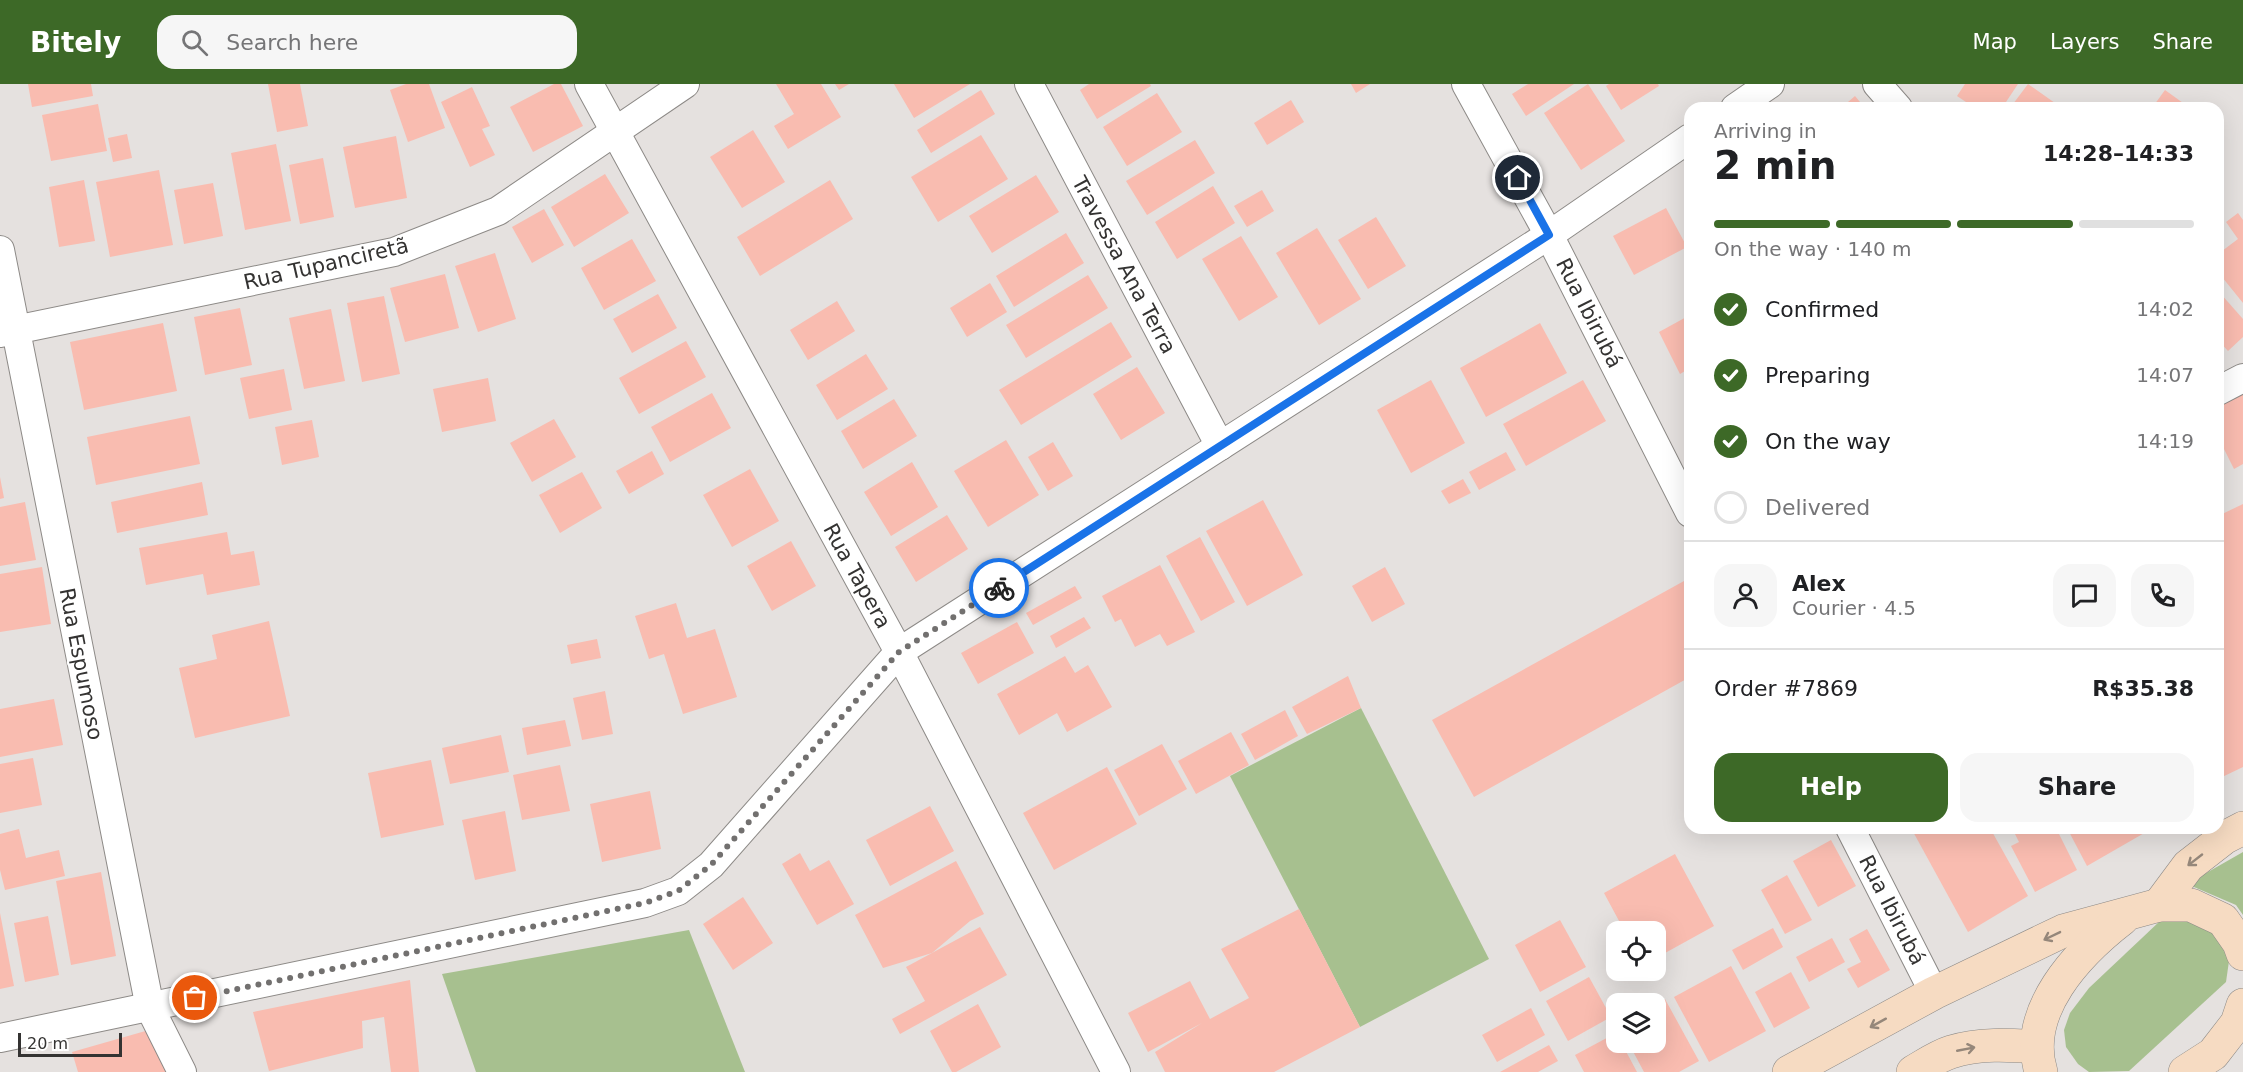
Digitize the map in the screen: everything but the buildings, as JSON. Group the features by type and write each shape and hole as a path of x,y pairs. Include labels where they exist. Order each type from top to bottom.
{"main road":[{"path":"1913,1072 1950,1052 1999,1045 2039,1065 2042,1018 2052,993 2077,959 2102,935 2143,909 2188,866 2224,838 2243,828"},
{"path":"1789,1072 1934,993 2063,931 2143,909 2191,905 2223,920 2239,942 2243,954"},
{"path":"2185,1072 2207,1063 2241,1014"}],"street":[{"name":"Rua Tapera","path":"589,84 899,652 1116,1072"},
{"name":"Rua Tupanciretã","path":"7,331 394,252 498,211 685,84"},
{"name":"Travessa Ana Terra","path":"1029,84 1220,446"},
{"name":"Rua Ibirubá","path":"1466,84 1549,235 1684,501"},
{"path":"1744,102 1770,84"},
{"path":"1877,84 1893,102"},
{"path":"0,1038 645,903 678,891 711,865 899,652 1549,235 1684,142"},
{"name":"Rua Espumoso","path":"0,250 7,331 150,1008 182,1072"},
{"path":"2224,388 2243,378"},
{"name":"Rua Ibirubá","path":"1853,834 1934,993"}],"green space":[{"path":"1361,708 1489,959 1360,1027 1230,776"},
{"path":"2243,852 2243,915 2236,905 2187,884"},
{"path":"2183,918 2223,936 2229,961 2226,982 2129,1071 2089,1072 2078,1064 2066,1047 2064,1030 2070,1013 2089,988 2160,921"},
{"path":"689,930 745,1072 476,1072 442,974"}],"way so far":[{"path":"195,998 645,903 678,891 711,865 899,652 999,588"}],"route":[{"path":"999,588 1549,235 1518,178"}]}
